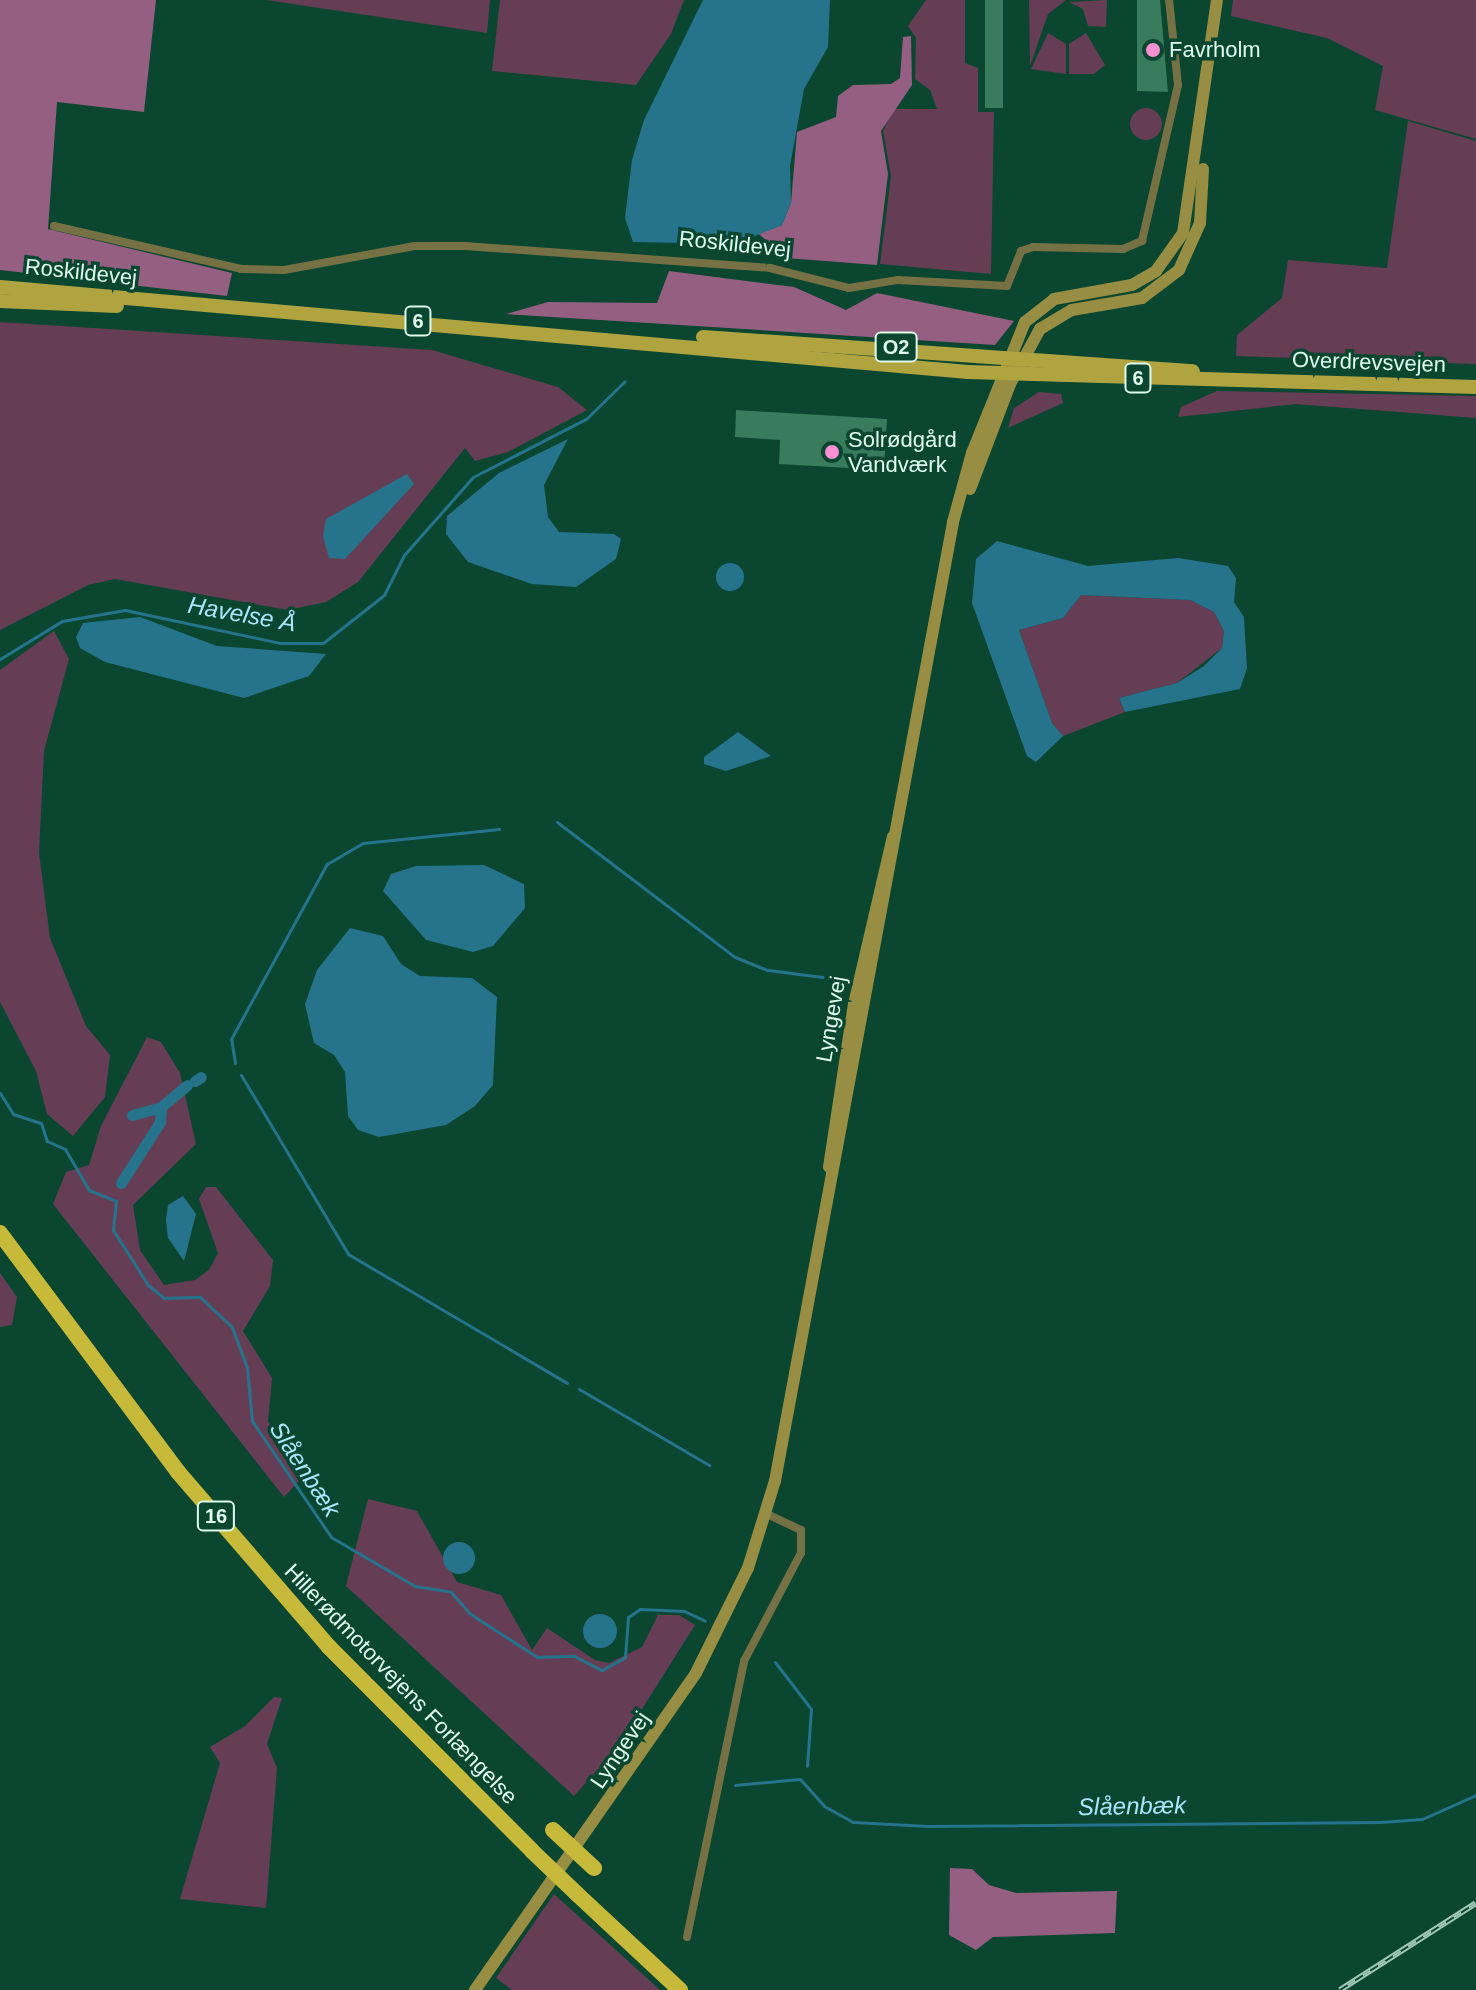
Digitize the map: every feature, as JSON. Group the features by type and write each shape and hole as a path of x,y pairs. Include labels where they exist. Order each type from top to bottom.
{"highway":[{"name":"Hillerødmotorvejens Forlængelse","path":"0,1233 178,1472 328,1646 532,1851 680,1990"},
{"path":"553,1830 594,1868"}],"main road":[{"path":"1012,365 1051,318 1142,298 1179,270 1200,223 1204,122 1217,0"},
{"name":"Roskildevej","path":"0,287 206,307 1012,365"},
{"name":"Roskildevej","path":"0,301 206,307"},
{"name":"Roskildevej","path":"630,338 824,357 1012,365"},
{"name":"Overdrevsvejen","path":"1012,365 1153,367 1260,379"},
{"name":"Overdrevsvejen","path":"1012,365 1476,387"},
{"name":"Lyngevej","path":"475,1990 696,1673 729,1612 766,1514 951,545 972,453 1012,365"}],"street":[{"name":"Roskildevej","path":"54,226 241,269 284,270 415,246 465,246 770,268 849,288 898,280 1007,286 1021,251 1033,247 1123,249 1142,241 1178,85 1169,0"},
{"path":"687,1937 744,1661 801,1553 801,1530 766,1514"}],"shaded area":[{"path":"0,0 156,0 144,112 57,102 48,229 232,273 227,296 0,270"},
{"path":"266,0 490,0 487,33"},
{"path":"500,0 684,0 671,34 636,85 492,71"},
{"path":"926,0 965,0 965,63 978,68 978,112 994,112 991,274 880,264 891,176 883,131 894,109 937,109 930,90 915,79 916,38 908,26"},
{"path":"1029,0 1066,0 1048,14 1030,66"},
{"path":"1107,0 1106,27 1088,26 1083,9 1069,2"},
{"path":"1233,0 1476,0 1476,139 1375,110 1383,66 1327,38 1231,16"},
{"path":"1048,33 1066,44 1066,74 1031,69"},
{"path":"1086,33 1105,65 1094,74 1069,74 1069,44"},
{"path":"911,36 912,85 881,131 888,174 877,265 786,258 759,234 782,225 791,203 797,132 836,117 838,96 853,85 891,84 900,78 903,37"},
{"path":"1146,108 1157,113 1162,124 1157,135 1146,140 1135,135 1130,124 1135,113"},
{"path":"1408,121 1476,141 1476,364 1236,356 1237,335 1282,298 1288,260 1387,268"},
{"path":"669,271 794,287 846,310 877,293 1014,321 995,345 506,314 548,302 657,303"},
{"path":"0,322 432,350 558,387 587,410 508,452 475,461 465,448 358,582 326,602 288,610 115,579 88,585 0,630"},
{"path":"1217,391 1476,396 1476,418 1296,404 1178,417 1181,407"},
{"path":"1039,392 1061,394 1063,403 1008,428 1014,408"},
{"path":"1081,595 1190,600 1214,612 1224,631 1222,648 1177,683 1119,698 1125,712 1063,736 1052,723 1019,630 1063,618"},
{"path":"54,631 69,659 44,751 39,853 50,938 86,1026 110,1055 105,1097 73,1136 47,1114 36,1071 0,1002 0,670"},
{"path":"147,1037 161,1042 180,1073 196,1144 133,1205 140,1250 164,1285 195,1280 209,1270 218,1253 199,1199 206,1187 216,1187 273,1260 270,1286 243,1331 272,1378 268,1422 312,1467 284,1497 53,1204 66,1172 89,1165 101,1126"},
{"path":"0,1273 17,1297 12,1325 0,1327"},
{"path":"368,1499 417,1511 457,1582 501,1595 532,1650 547,1628 595,1660 609,1663 642,1647 658,1615 679,1615 695,1625 618,1747 574,1796 346,1586"},
{"path":"274,1697 282,1698 267,1744 277,1768 266,1908 180,1899 220,1763 210,1747 245,1726"},
{"path":"950,1868 972,1869 989,1885 1016,1893 1117,1891 1115,1933 993,1937 976,1950 949,1935"},
{"path":"554,1894 660,1990 512,1990 496,1978"}],"water":[{"path":"703,0 830,0 828,47 804,89 790,166 791,203 782,225 735,244 633,242 625,218 632,160 644,120"},
{"path":"568,439 544,485 548,517 559,532 614,534 621,539 616,559 576,587 532,584 468,562 446,534 447,516 499,473"},
{"path":"407,474 414,484 345,559 329,558 323,536 326,519"},
{"path":"997,541 1088,566 1178,558 1228,566 1236,578 1234,602 1244,617 1247,668 1240,689 1125,712 1119,698 1177,683 1204,666 1222,648 1224,631 1214,612 1190,600 1081,595 1063,618 1019,630 1052,723 1063,736 1036,762 1027,756 972,603 976,559"},
{"path":"730,563 740,567 744,577 740,587 730,591 720,587 716,577 720,567"},
{"path":"140,617 217,646 326,654 309,676 244,698 105,662 80,648 76,637 83,623"},
{"path":"738,732 771,756 726,771 704,764 704,757"},
{"path":"484,865 524,884 525,908 493,946 473,952 426,940 383,891 391,874 416,866"},
{"path":"350,928 383,936 401,964 420,976 472,978 497,997 493,1085 475,1106 446,1125 379,1137 358,1130 348,1116 345,1072 334,1055 314,1043 305,1004 317,970"},
{"path":"183,1196 196,1214 184,1261 168,1238 166,1220 168,1205"},
{"path":"459,1542 470,1547 475,1558 470,1569 459,1574 448,1569 443,1558 448,1547"},
{"path":"600,1614 612,1619 617,1631 612,1643 600,1648 588,1643 583,1631 588,1619"}],"building":[{"path":"985,0 1003,0 1003,108 985,108"},
{"name":"Favrholm","path":"1137,0 1160,0 1168,92 1137,91"},
{"name":"Solrødgård Vandværk","path":"736,410 887,419 884,470 779,464 780,440 735,437"}],"waterway":[{"name":"Havelse Å","path":"0,659 62,621 125,610 280,643 323,643 384,595 404,555 473,477 586,419 625,381"},
{"path":"557,822 735,957 768,970 823,977"},
{"path":"235,1063 231,1039 327,864 363,843 499,829"},
{"path":"241,1075 348,1254 567,1383"},
{"path":"195,1081 201,1077"},
{"path":"132,1115 161,1107 187,1085"},
{"name":"Slåenbæk","path":"0,1093 13,1114 41,1123 47,1141 65,1149 89,1190 116,1201 113,1230 148,1285 164,1298 200,1297 232,1327 247,1368 252,1421 331,1537 415,1586 451,1592 469,1613 537,1657 574,1656 602,1670 625,1657 628,1617 640,1609 684,1611 705,1621"},
{"path":"121,1183 160,1122 161,1107"},
{"path":"579,1389 709,1465"},
{"name":"Slåenbæk","path":"775,1662 811,1709 807,1766"},
{"name":"Slåenbæk","path":"735,1785 800,1779 824,1806 853,1822 928,1826 1381,1822 1422,1819 1476,1795"}],"railway":[{"path":"1340,1990 1476,1903"}],"place":[{"name":"Favrholm","path":"1153,50"},
{"name":"Solrødgård Vandværk","path":"832,452"}]}
